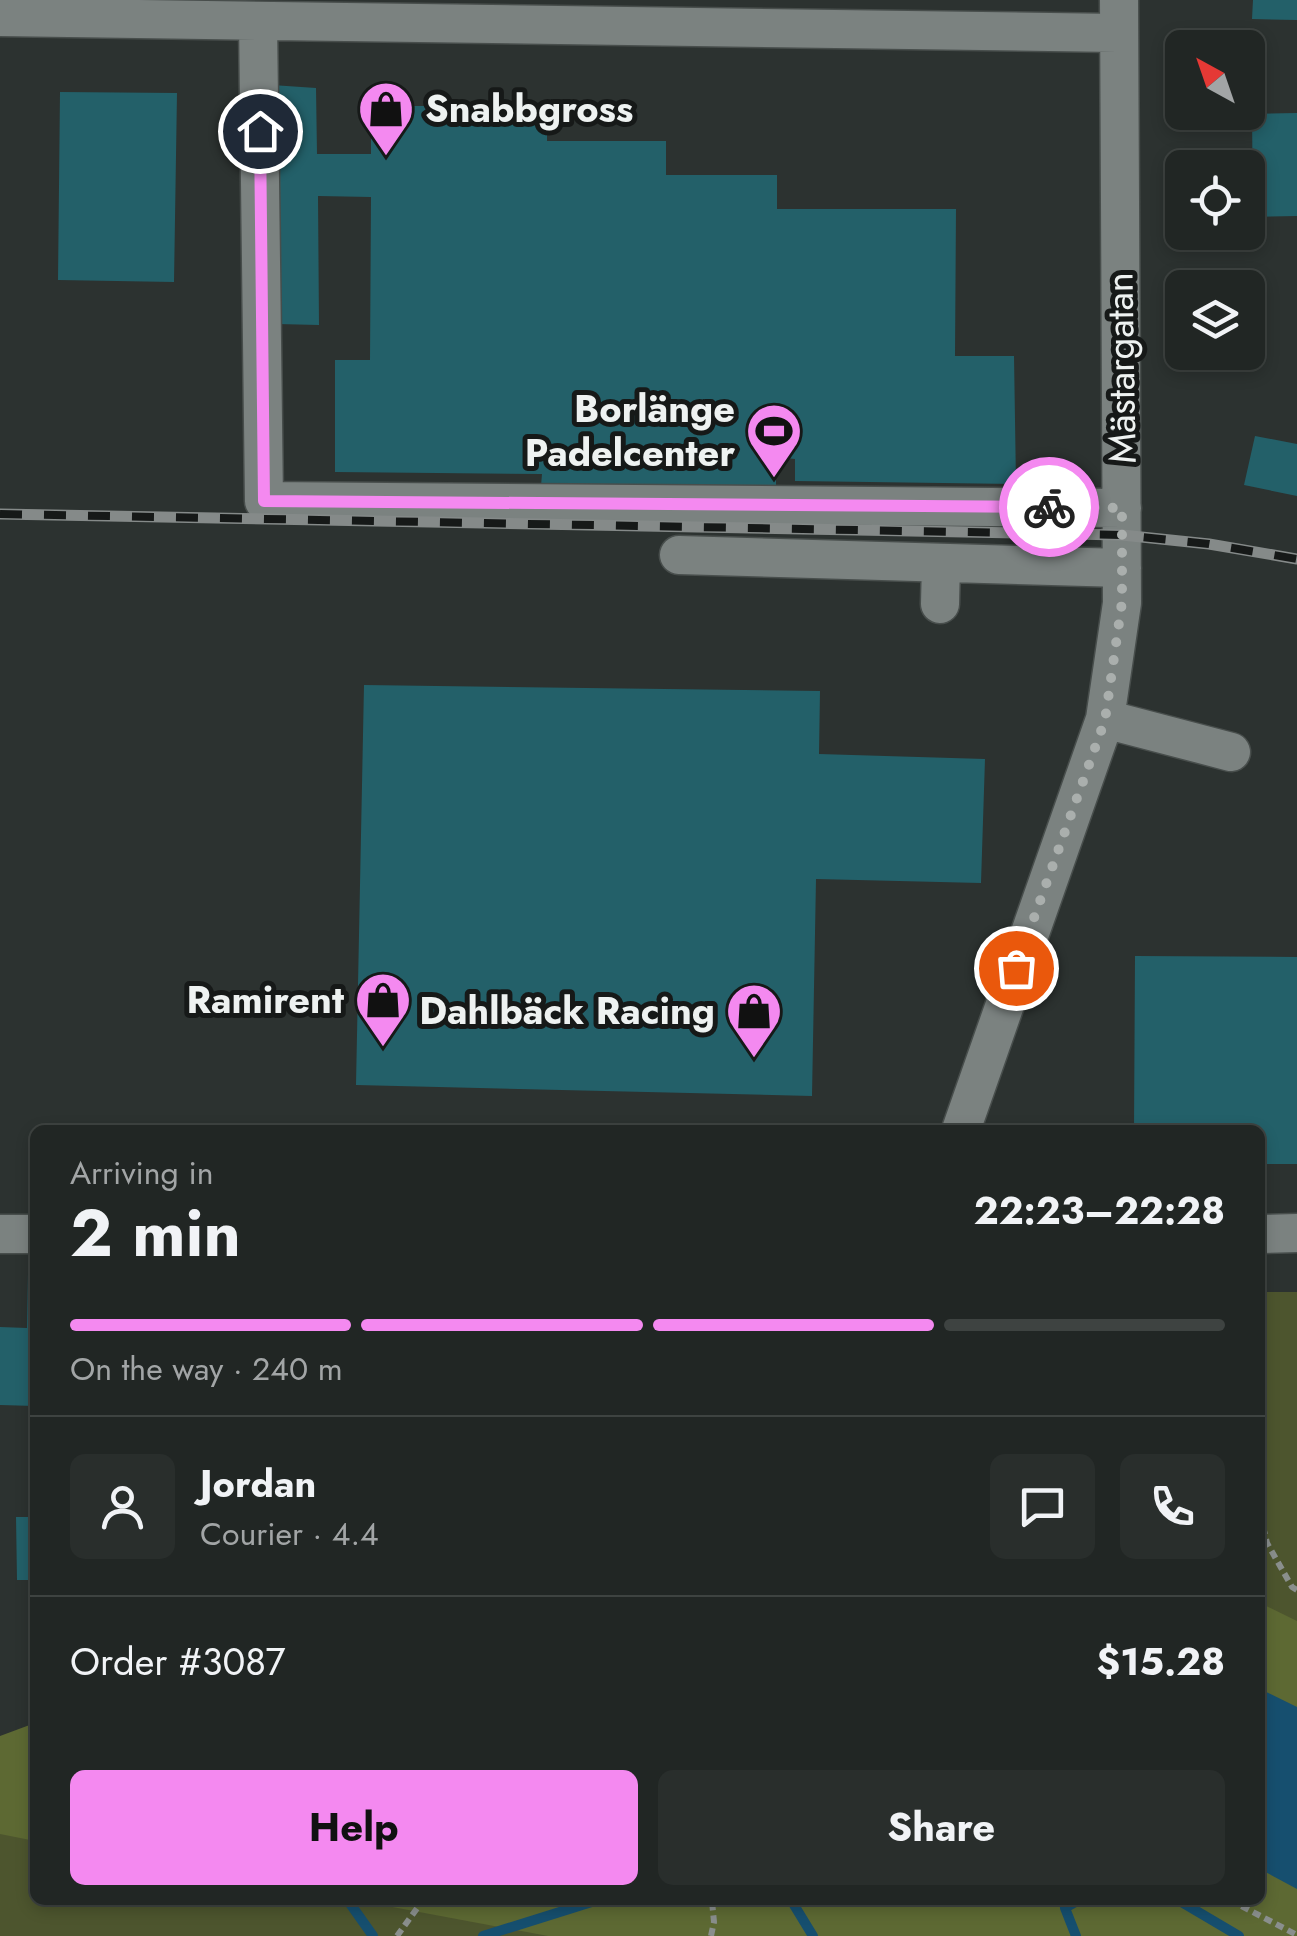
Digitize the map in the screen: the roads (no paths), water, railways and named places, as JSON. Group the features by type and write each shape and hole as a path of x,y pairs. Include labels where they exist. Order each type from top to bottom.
{"street":[{"path":"0,17 258,20 1118,16"},
{"name":"Mästargatan","path":"962,1125 1105,720 1122,602 1118,16"},
{"path":"258,20 264,501 1122,508"},
{"path":"679,555 1122,568"},
{"path":"940,604 942,563"},
{"path":"1105,720 1232,752"},
{"path":"0,1234 30,1234"},
{"path":"1265,1234 1297,1234"}],"water":[{"path":"1265,1691 1297,1707 1297,1889 1265,1872"}],"waterway":[{"path":"351,1905 373,1936"},
{"path":"483,1936 582,1905"},
{"path":"794,1905 813,1936"},
{"path":"1070,1905 1065,1908 1076,1936"},
{"path":"1186,1905 1239,1936"}],"railway":[{"path":"0,514 1122,535 1297,559"}],"place":[{"name":"Snabbgross","path":"386,158"},
{"name":"Borlänge Padelcenter","path":"774,480"},
{"name":"Ramirent","path":"383,1049"},
{"name":"Dahlbäck Racing","path":"754,1060"}]}
